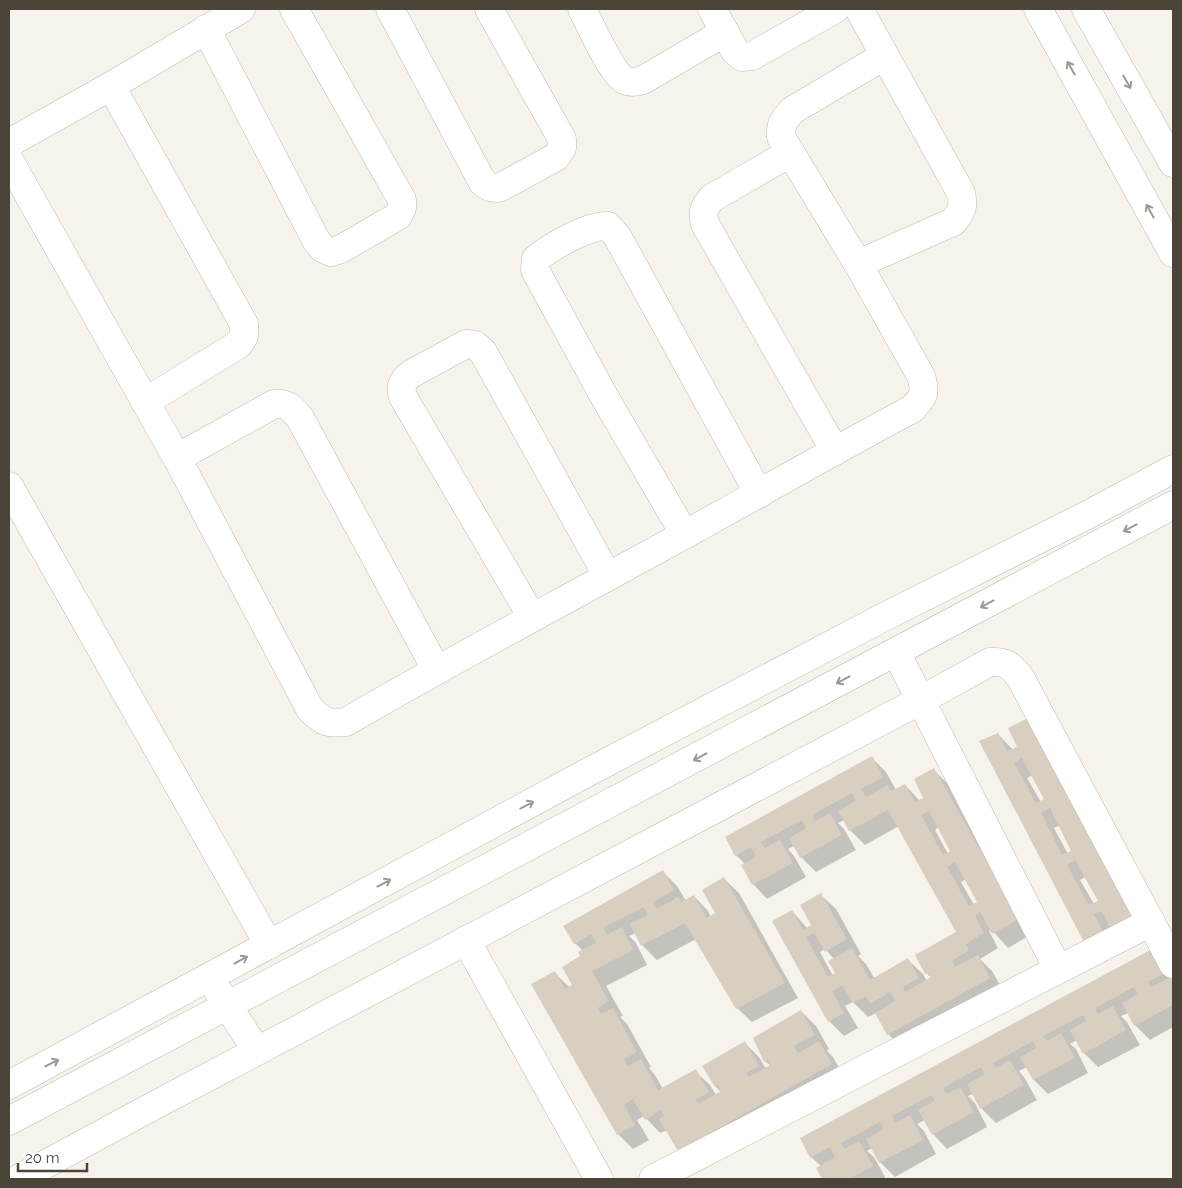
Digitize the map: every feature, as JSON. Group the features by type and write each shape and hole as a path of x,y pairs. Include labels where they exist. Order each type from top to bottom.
{"street":[{"path":"9,143 111,86 241,9"},
{"path":"206,30 316,240 322,248 331,252 341,249 398,216 402,208 402,200 294,9"},
{"path":"390,9 483,183 490,187 499,188 556,157 562,148 562,139 489,9"},
{"path":"582,9 614,68 622,79 631,82 643,80 725,32"},
{"path":"712,9 735,51 742,57 752,56 836,9"},
{"path":"858,264 953,222 961,213 964,204 961,193 859,9"},
{"path":"1038,9 1173,253"},
{"path":"1086,9 1173,163"},
{"path":"9,160 177,458 310,708 320,719 331,724 346,722 436,669 685,535 912,409 920,400 924,388 921,376 858,264 781,137 780,126 793,110 884,56"},
{"path":"111,86 244,324 244,336 239,344 146,402"},
{"path":"790,153 712,198 705,206 702,214 705,224 835,451"},
{"path":"685,535 605,398 535,270 536,259 543,253 598,225 608,226 617,236 759,494"},
{"path":"532,617 403,397 401,388 403,381 411,374 466,344 475,345 482,352 608,577"},
{"path":"177,458 274,404 282,403 291,408 300,418 436,669"},
{"path":"9,1085 594,769 884,617 1173,470"},
{"path":"9,486 269,945"},
{"path":"9,1121 1173,505"},
{"path":"896,652 1058,969"},
{"path":"32,1176 257,1052 990,662 1002,662 1012,667 1020,677 1173,964"},
{"path":"653,1179 1151,922"},
{"path":"466,940 599,1179"},
{"path":"209,978 257,1052"}],"building":[{"path":"1030,717 1136,918 1112,931 1102,911 1094,914 1104,934 1085,944 979,741 998,733 1007,751 1017,747 1008,728","holes":["1022,758 1044,799 1036,803 1014,763","1050,808 1071,851 1062,855 1041,813","1075,860 1098,901 1089,905 1067,865"]},
{"path":"872,756 883,777 861,789 866,797 888,785 891,791 905,784 915,802 923,798 914,779 934,768 1019,919 992,934 980,912 975,916 984,933 966,944 969,950 952,961 955,967 978,955 990,978 887,1035 875,1013 895,1001 890,992 870,1004 866,996 853,1003 842,985 832,991 844,1013 828,1022 772,921 792,910 803,930 811,925 800,905 821,893 847,939 825,952 814,933 806,937 828,977 835,973 828,961 852,948 870,980 908,958 919,978 903,987 905,992 931,977 928,973 925,974 915,955 956,932 888,810 849,831 838,811 856,801 852,793 812,815 815,821 830,813 842,835 800,858 789,838 806,828 802,820 761,842 765,848 780,840 793,863 752,885 741,865 756,857 751,847 735,856 725,837","holes":["929,811 950,851 943,855 921,815","955,862 977,902 969,906 947,867"]},
{"path":"663,870 674,890 653,902 657,909 678,897 681,902 694,895 707,918 715,913 702,890 724,877 785,983 736,1009 685,923 641,946 630,924 648,915 644,907 604,927 607,935 622,927 633,950 592,971 609,1001 598,1008 601,1014 613,1008 637,1052 624,1059 628,1066 641,1059 658,1090 696,1069 709,1092 695,1100 698,1104 721,1091 718,1085 715,1087 702,1066 745,1041 759,1066 746,1073 749,1077 770,1065 768,1060 764,1062 753,1038 801,1010 815,1035 794,1046 798,1053 819,1041 832,1064 678,1151 659,1119 664,1116 661,1110 645,1120 633,1099 624,1105 635,1125 617,1135 531,984 555,971 565,989 572,985 562,967 580,956 578,952 596,943 591,934 574,944 563,926"},
{"path":"1156,947 1169,971 1148,982 1151,987 1172,976 1173,1005 1134,1026 1122,1003 1138,994 1134,987 1095,1008 1098,1014 1113,1006 1126,1030 1083,1054 1070,1030 1086,1021 1083,1015 1043,1036 1047,1041 1061,1033 1075,1058 1033,1080 1020,1057 1036,1048 1033,1041 993,1063 996,1068 1010,1060 1024,1085 980,1109 967,1084 985,1074 981,1067 943,1088 947,1094 960,1087 974,1112 932,1135 918,1110 935,1101 932,1095 892,1116 895,1123 910,1115 923,1140 879,1163 866,1139 884,1129 880,1122 841,1143 844,1149 859,1141 873,1166 849,1179 822,1179 816,1168 835,1157 830,1147 810,1158 800,1138"}]}
